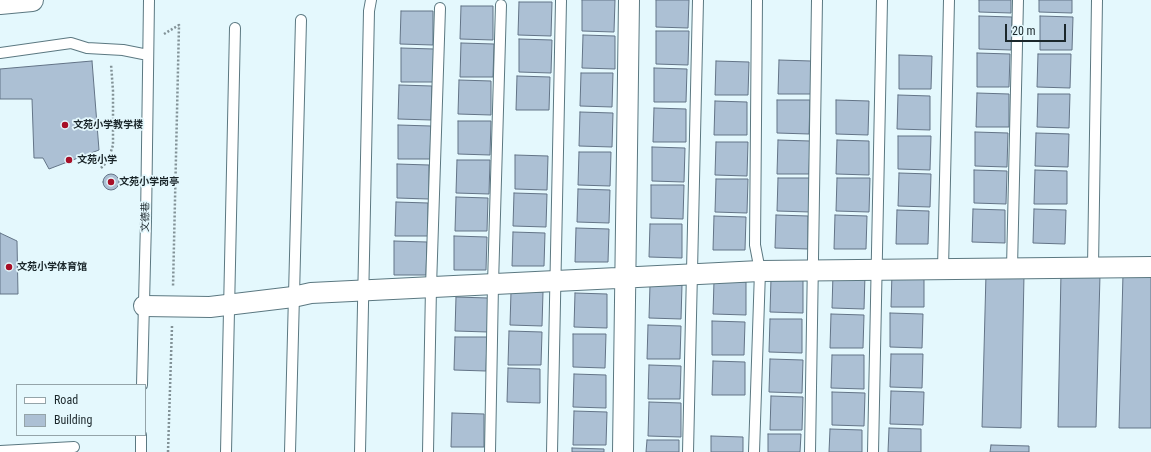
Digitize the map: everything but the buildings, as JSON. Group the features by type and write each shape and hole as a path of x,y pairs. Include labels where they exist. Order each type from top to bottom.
{"street":[{"path":"0,3 32,0"},
{"path":"623,452 624,278 629,0"},
{"path":"144,306 210,308 293,297 311,293 760,271 1151,267"}],"lane":[{"name":"文德巷","path":"142,384 149,0"},
{"path":"360,452 369,10 371,0"},
{"path":"688,452 698,0"},
{"path":"754,452 760,271 755,245 757,0"},
{"path":"810,452 817,0"},
{"path":"874,452 882,0"},
{"path":"943,269 949,0"},
{"path":"1012,268 1018,0"},
{"path":"1093,267 1096,0"},
{"path":"552,452 561,1"},
{"path":"490,452 501,5"},
{"path":"428,452 431,287 440,8"},
{"path":"290,452 301,20"},
{"path":"226,452 235,28"},
{"path":"0,53 71,43 87,48 110,49 148,55"},
{"path":"141,436 141,452"},
{"path":"0,451 74,447"}],"path":[{"path":"148,43 179,25 168,452"},
{"path":"101,168 108,161 113,146 113,91 110,49"}],"place":[{"name":"文苑小学教学楼","path":"65,125"},
{"name":"文苑小学","path":"69,160"},
{"name":"文苑小学岗亭","path":"111,182"},
{"name":"文苑小学体育馆","path":"9,267"}]}
